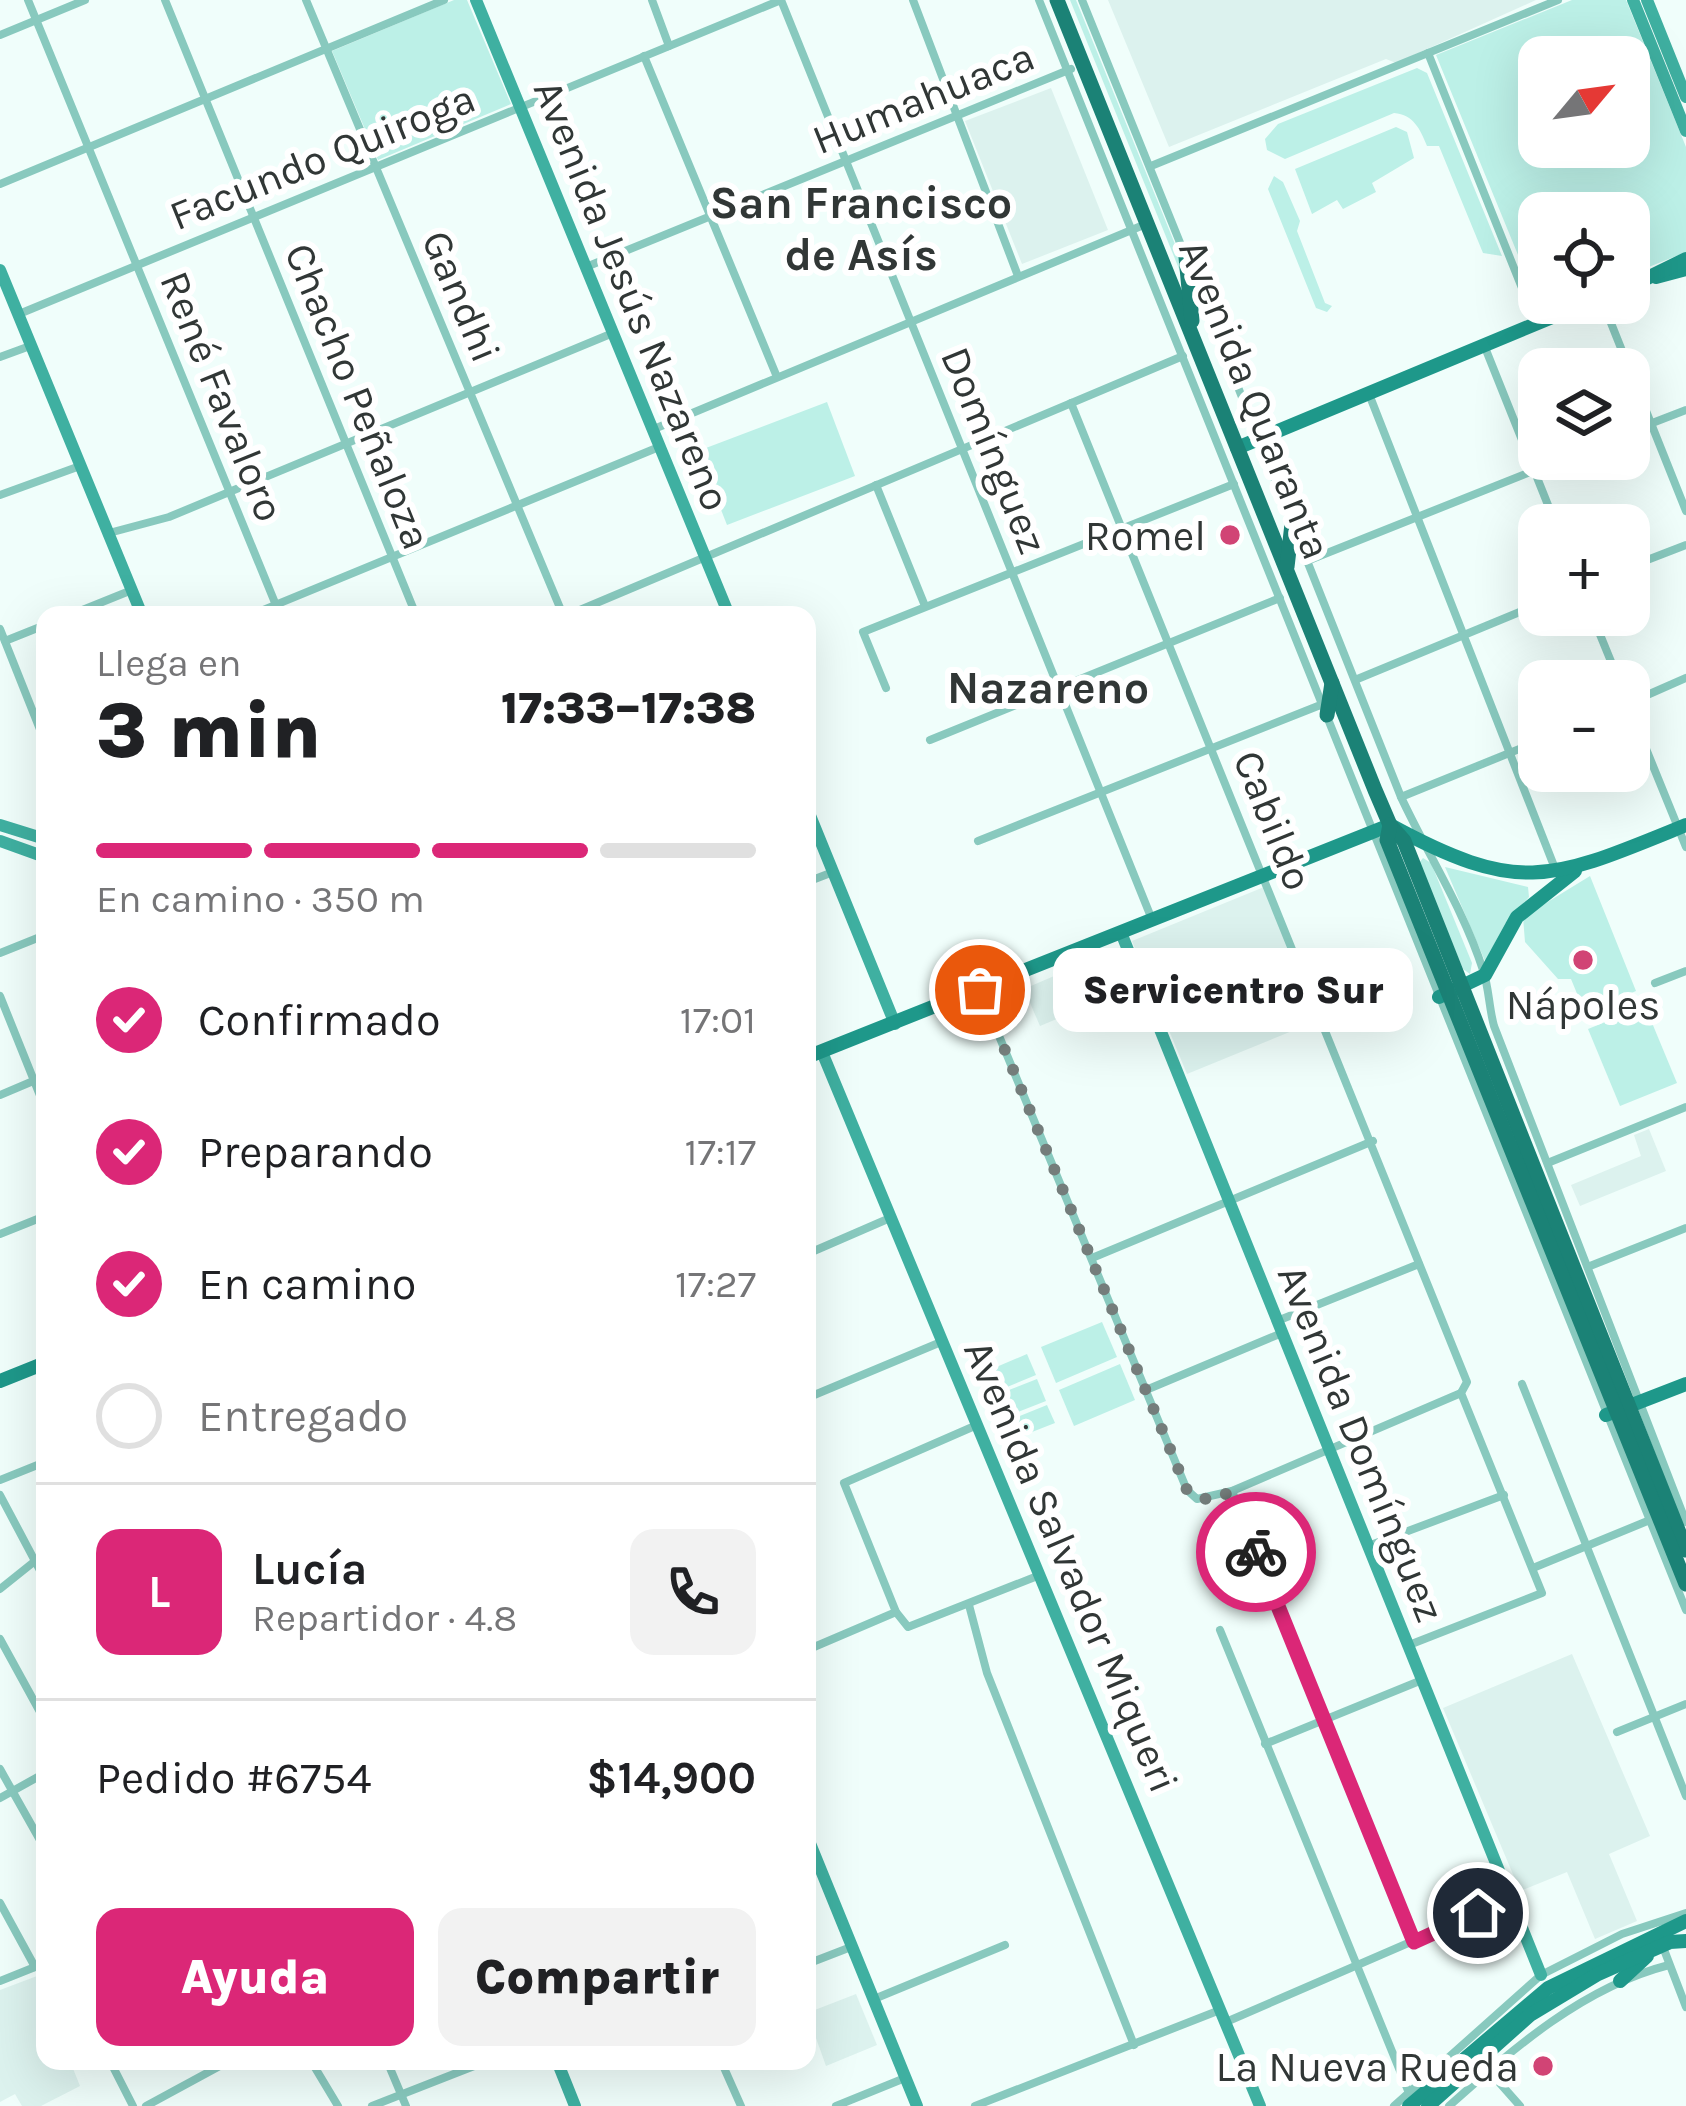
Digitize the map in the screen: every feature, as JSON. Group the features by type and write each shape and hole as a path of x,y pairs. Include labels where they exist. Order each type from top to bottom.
{"highway":[{"name":"Avenida Quaranta","path":"1058,0 1076,67 1139,226 1195,342 1229,451 1287,570 1390,825 1404,841 1451,993 1686,1550"},
{"path":"1186,257 1195,342"},
{"path":"1287,570 1292,524"},
{"path":"1325,709 1332,680"},
{"name":"Avenida Quaranta","path":"1451,993 1519,1126 1686,1584"},
{"path":"1519,1126 1522,1096"}],"main road":[{"path":"1633,0 1686,131"},
{"path":"1647,0 1685,89"},
{"name":"Avenida Jesús Nazareno","path":"479,1 725,606"},
{"path":"1656,277 1686,259"},
{"path":"1650,279 1686,269"},
{"path":"0,270 138,606"},
{"path":"1229,451 1534,324"},
{"path":"0,825 36,836"},
{"path":"816,1054 1390,825 1489,872 1557,873 1682,827"},
{"path":"816,830 895,1024"},
{"path":"0,842 36,853"},
{"path":"1451,993 1485,976 1517,916 1580,868"},
{"name":"Avenida Domínguez","path":"1122,934 1541,1975"},
{"name":"Avenida Salvador Miqueri","path":"816,1056 891,1217 1260,2106"},
{"path":"2,1375 36,1366"},
{"path":"1623,1408 1686,1384"},
{"path":"816,1858 917,2106"},
{"path":"1428,2106 1548,1988 1686,1917"},
{"path":"1409,2099 1457,2075 1563,1993 1658,1948 1686,1941"},
{"path":"1620,1981 1658,1948"},
{"path":"564,2070 575,2106"}],"street":[{"name":"René Favaloro","path":"28,0 276,606"},
{"path":"0,35 85,0"},
{"name":"Chacho Peñaloza","path":"165,0 412,606"},
{"name":"Gandhi","path":"306,0 562,606"},
{"path":"0,184 444,0"},
{"path":"652,0 669,46"},
{"path":"913,0 1018,277"},
{"path":"1039,0 1076,67"},
{"path":"1082,0 1401,797 1423,844 1437,860 1485,976 1494,1026 1589,1266 1649,1520 1686,1610"},
{"path":"1151,166 1558,0"},
{"name":"Facundo Quiroga","path":"19,314 775,1"},
{"name":"Domínguez","path":"775,1 845,160 1154,922"},
{"path":"1429,53 1518,278"},
{"path":"644,56 777,377"},
{"name":"Humahuaca","path":"586,267 1076,67"},
{"path":"652,430 1139,226 1183,356 1229,451 1234,484 1371,834 1451,993"},
{"path":"1611,324 1686,511"},
{"path":"109,533 230,493 613,333"},
{"path":"1484,345 1518,431"},
{"path":"0,358 31,346"},
{"path":"588,606 1183,356"},
{"path":"1369,393 1414,519 1557,873"},
{"name":"Cabildo","path":"1071,404 1373,1141 1467,1382 1461,1393 1542,1593 1408,1646"},
{"path":"1651,424 1686,410"},
{"path":"286,606 392,556 659,447"},
{"path":"0,495 81,465"},
{"path":"1307,561 1518,477"},
{"path":"886,688 863,632 1234,484"},
{"path":"876,485 926,607"},
{"path":"1650,559 1686,544"},
{"path":"92,606 132,590"},
{"path":"930,740 1280,598"},
{"path":"1355,680 1518,612"},
{"path":"0,629 36,720"},
{"path":"4,641 36,629"},
{"path":"1650,695 1686,678"},
{"path":"977,841 1212,747 1325,709"},
{"path":"1401,797 1518,750"},
{"path":"1650,753 1682,827 1686,848"},
{"path":"816,879 833,872"},
{"path":"0,953 36,939"},
{"path":"1655,983 1686,970"},
{"path":"980,990 1187,1490 1208,1500 1232,1492 1461,1393"},
{"path":"0,997 36,1085"},
{"path":"0,1094 34,1080"},
{"path":"1550,1162 1686,1107"},
{"path":"1091,1258 1373,1141"},
{"path":"816,1250 891,1217"},
{"path":"0,1234 36,1220"},
{"path":"1589,1266 1686,1228"},
{"path":"1146,1390 1419,1264"},
{"path":"816,1395 943,1342"},
{"path":"1522,1384 1686,1796"},
{"path":"1623,1408 1686,1522"},
{"path":"978,1425 848,1477 844,1483 900,1623 908,1627 1041,1575"},
{"path":"0,1480 36,1466"},
{"path":"1232,1492 1414,1942"},
{"path":"0,1495 35,1561 0,1589"},
{"path":"1368,1546 1504,1495"},
{"path":"1533,1568 1649,1520"},
{"path":"969,1605 987,1673 1134,2045"},
{"path":"816,1646 896,1612"},
{"path":"1220,1630 1409,2099 1394,2106"},
{"path":"0,1639 36,1705"},
{"path":"1265,1744 1422,1680"},
{"path":"1616,1732 1686,1704"},
{"path":"0,1769 36,1833"},
{"path":"0,1798 36,1778"},
{"path":"974,2106 1356,1966 1510,1899"},
{"path":"0,1903 36,1959"},
{"path":"1449,2106 1457,2075 1541,1975 1622,1934 1686,1917"},
{"path":"874,1999 1005,1945"},
{"path":"816,1960 852,1946"},
{"path":"1658,1948 1686,2007"},
{"path":"1457,2075 1490,2072 1537,2031 1620,1981 1669,1965"},
{"path":"0,1981 36,1967"},
{"path":"115,2070 133,2106"},
{"path":"146,2106 202,2070"},
{"path":"316,2070 338,2106"},
{"path":"391,2070 406,2106"},
{"path":"372,2106 464,2070"},
{"path":"725,2070 741,2106"},
{"path":"1490,2072 1520,2106"},
{"path":"836,2106 906,2078"}],"shaded area":[{"path":"1108,0 1536,0 1396,63 1386,59 1169,147"},
{"path":"1051,88 1108,230 1022,264 965,121"},
{"path":"1264,887 1319,1020 1187,1074 1132,941"},
{"path":"1091,960 1107,998 1040,1026 1024,989"},
{"path":"1649,1129 1666,1171 1580,1206 1571,1185 1641,1156 1634,1135"},
{"path":"1572,1654 1650,1836 1609,1854 1637,1921 1595,1939 1567,1872 1520,1891 1443,1708"},
{"path":"36,1976 36,2070 74,2070 80,2086 41,2106 22,2106 15,2094 0,2102 0,1990"},
{"path":"856,1994 877,2045 826,2066 816,2038 816,2010"}],"green space":[{"path":"454,0 467,0 511,104 378,160 332,51"},
{"path":"1070,0 1076,0 1181,259 1188,291"},
{"path":"1572,0 1626,0 1641,36 1518,36 1518,168 1650,168 1650,59 1686,147 1686,252 1650,267 1650,192 1518,192 1518,255 1436,55"},
{"path":"1417,68 1427,73 1502,256 1483,253 1439,146 1427,146 1407,117 1394,113 1285,159 1267,150 1265,139 1278,124"},
{"path":"1396,127 1407,132 1414,158 1372,183 1376,192 1343,209 1337,200 1312,214 1295,169"},
{"path":"1274,176 1283,182 1300,221 1297,231 1325,303 1332,306 1327,312 1316,308 1268,189"},
{"path":"827,402 855,476 727,525 698,451"},
{"path":"1423,858 1431,863 1472,963 1470,974 1463,969 1419,863"},
{"path":"1445,867 1528,887 1529,897 1505,924 1485,961"},
{"name":"Nápoles","path":"1590,876 1636,991 1585,1013 1571,979 1558,979 1525,942 1523,917"},
{"path":"1645,1006 1677,1083 1620,1106 1588,1029"},
{"path":"1102,1322 1117,1357 1056,1383 1041,1347"},
{"path":"1027,1354 1036,1375 995,1392 987,1371"},
{"path":"1120,1364 1135,1400 1074,1426 1059,1390"},
{"path":"1037,1379 1046,1401 1005,1417 996,1395"},
{"path":"1047,1405 1055,1423 1014,1439 1007,1421"}],"way so far":[{"path":"980,990 1187,1490 1196,1499 1208,1500 1232,1492 1256,1552"}],"place":[{"name":"Romel","path":"1230,535"},
{"name":"Nápoles","path":"1583,960"},
{"name":"Servicentro Sur","path":"980,990"},
{"name":"La Nueva Rueda","path":"1543,2066"}],"district":[{"name":"San Francisco de Asís","path":"861,228"},
{"name":"Nazareno","path":"1048,687"}],"route":[{"path":"1256,1552 1414,1942 1478,1913"}]}
